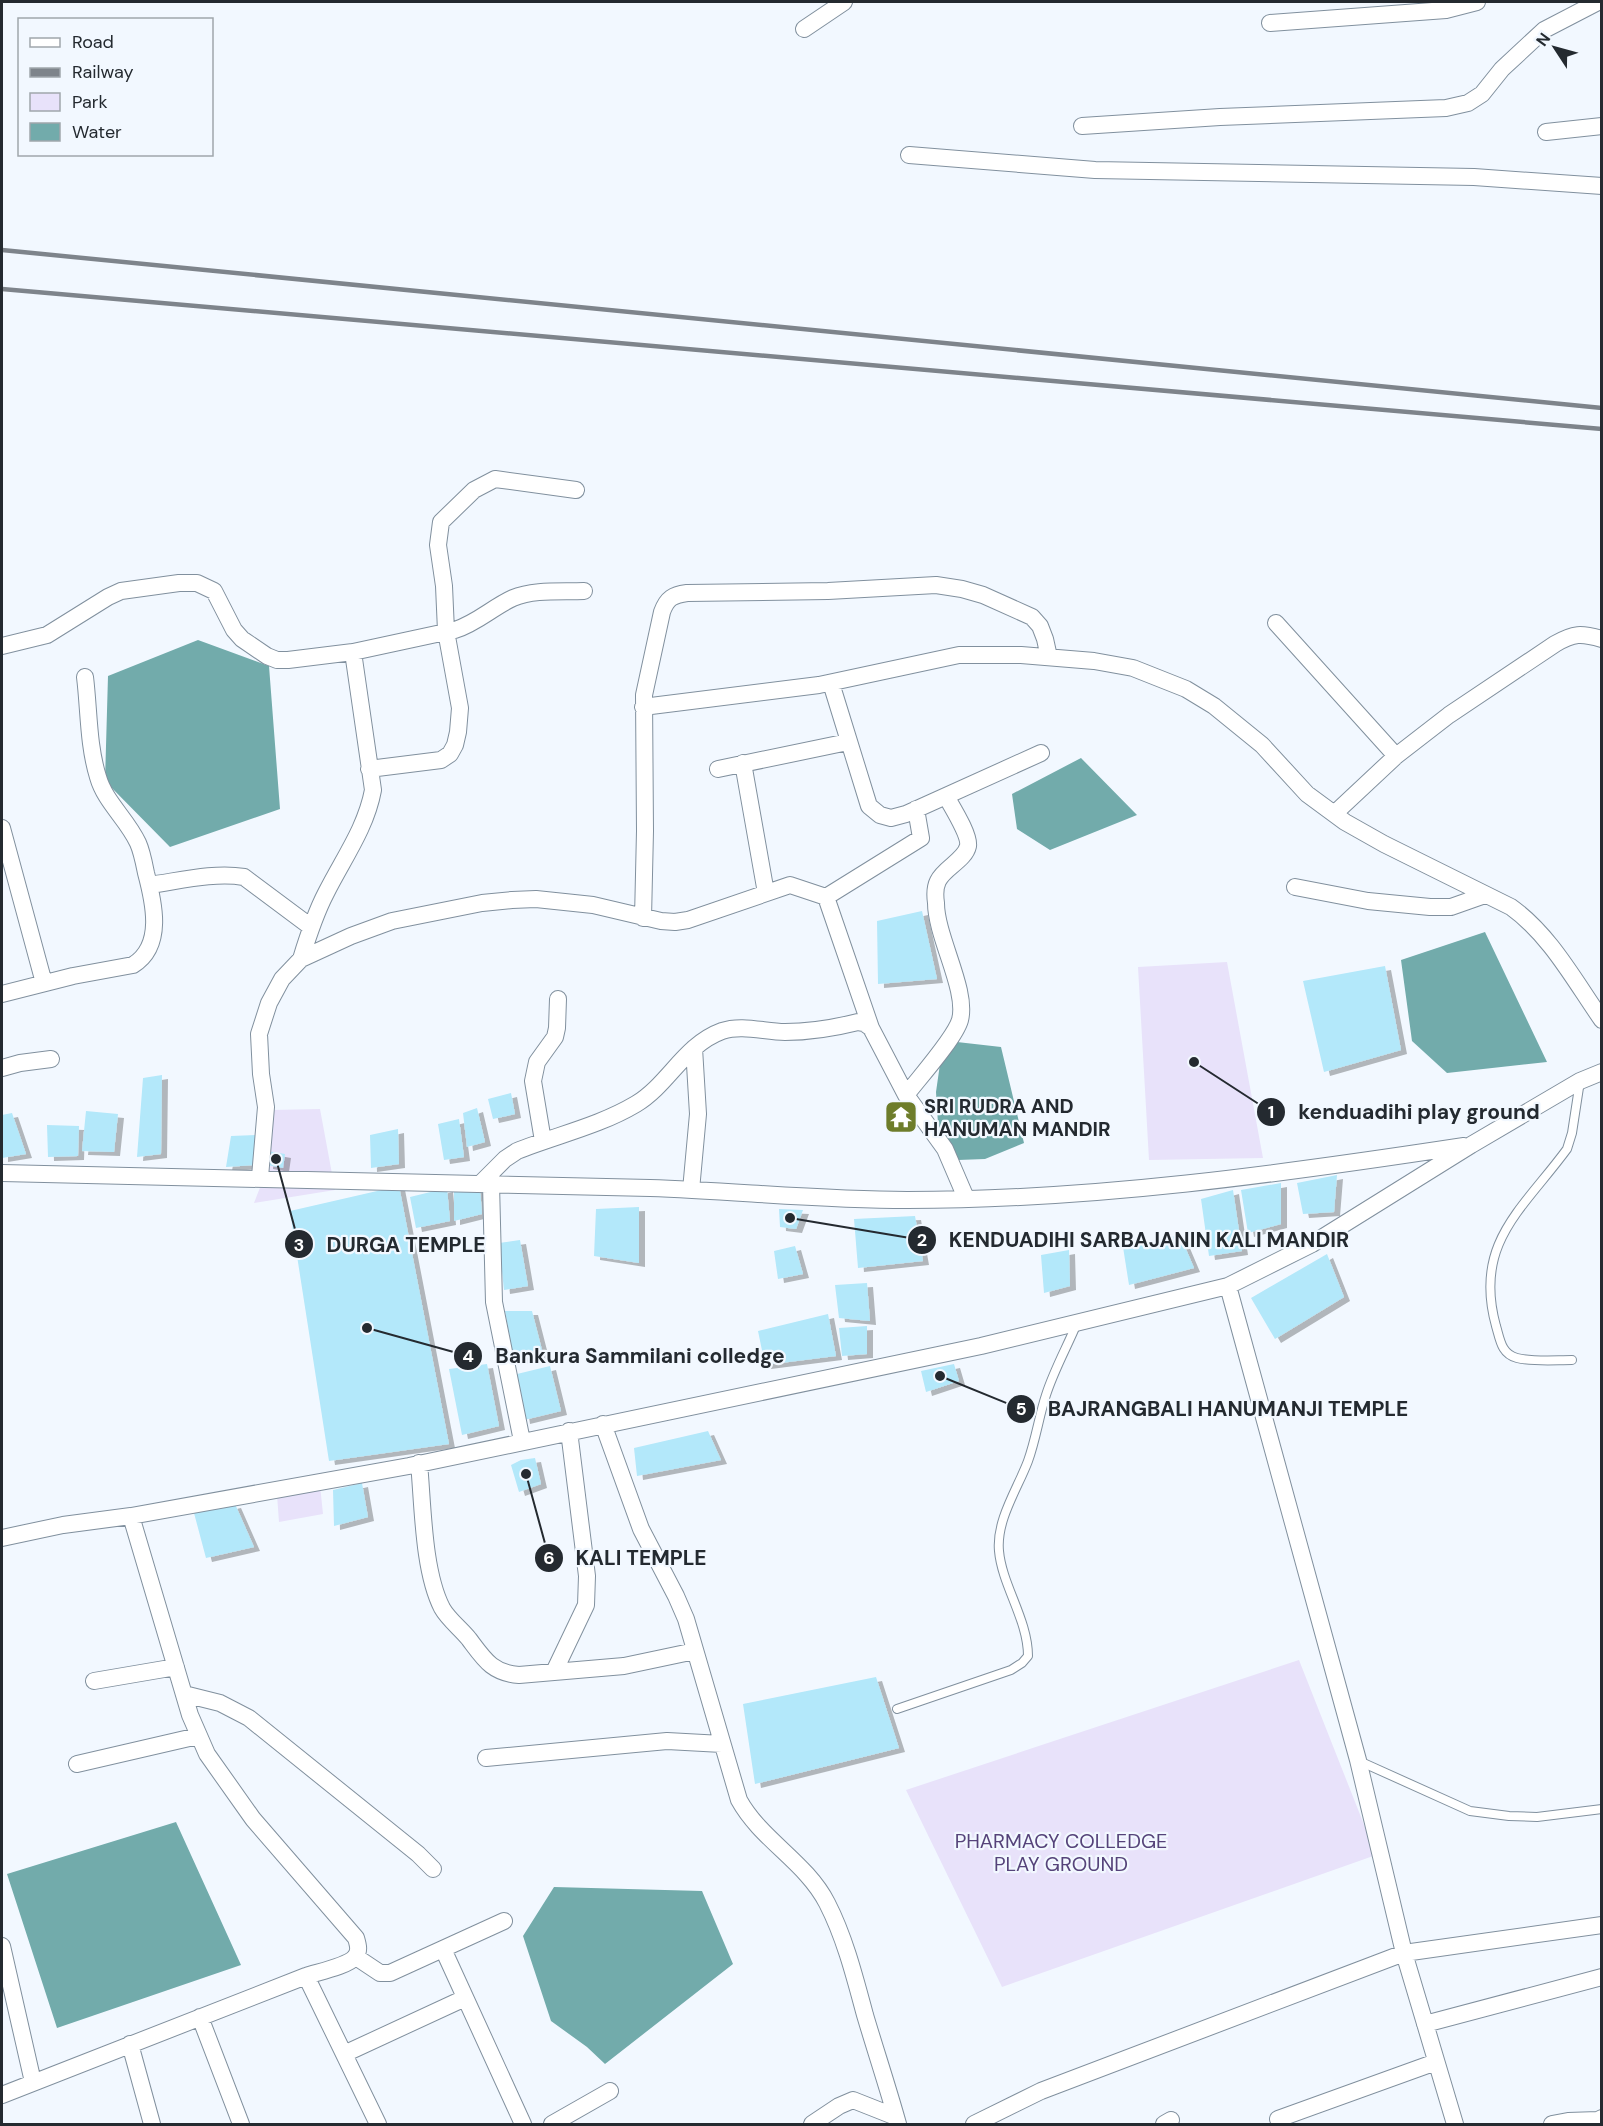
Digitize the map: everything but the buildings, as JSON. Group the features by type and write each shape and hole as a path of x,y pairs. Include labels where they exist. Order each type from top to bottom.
{"street":[{"path":"804,29 844,2"},
{"path":"1269,23 1446,10 1459,4 1477,2"},
{"path":"1082,126 1220,117 1446,108 1468,103 1482,94 1502,69 1544,30 1597,2"},
{"path":"1546,132 1602,126"},
{"path":"909,155 1095,170 1474,177 1602,186"},
{"path":"369,770 441,760 450,754 458,732 460,708 446,631 444,586 438,545 441,522 474,490 495,479 576,490"},
{"path":"2,646 47,635 108,597 121,591 146,586 197,583 214,591 234,630 242,639 277,660 353,652 467,626 513,598 528,594 584,591"},
{"path":"643,918 644,695 666,602 671,597 687,593 828,591 936,585 962,589 983,595 1032,618 1043,632 1049,657"},
{"path":"1276,623 1396,756"},
{"path":"1334,814 1396,756 1449,714 1569,636 1584,634 1602,639"},
{"path":"301,959 325,894 365,819 373,790 353,652"},
{"path":"643,707 831,683 959,655 1049,657 1094,661 1133,668 1186,689 1214,706 1262,744 1307,794 1334,814 1384,844 1511,907 1529,920 1546,939 1602,1020"},
{"path":"2,994 133,965 141,960 149,945 155,920 149,885 139,844 98,778 85,677"},
{"path":"831,683 868,806 880,815 891,818 916,809 1041,753"},
{"path":"718,769 848,742"},
{"path":"743,764 766,893"},
{"path":"906,1095 956,1029 962,1011 957,986 938,924 936,906 938,881 968,846 967,838 946,795"},
{"path":"826,897 921,838 916,809"},
{"path":"2,828 6,862 44,983"},
{"path":"149,885 235,875 244,877 311,927"},
{"path":"260,1177 266,1107 261,1074 259,1034 269,1004 282,979 301,959 351,936 392,921 482,903 536,899 593,905 643,918 675,922 688,920 790,885 826,897"},
{"path":"1295,887 1368,901 1430,907 1450,907 1485,895"},
{"path":"826,897 871,1028 906,1095 945,1149 966,1198"},
{"path":"543,1141 533,1082 534,1072 541,1054 555,1037 558,999"},
{"path":"522,1441 494,1302 485,1184 505,1159 517,1151 609,1118 636,1104 648,1095 694,1048 723,1031 738,1028 777,1032 802,1031 858,1022 871,1028"},
{"path":"691,1190 698,1114 694,1048"},
{"path":"2,1068 51,1059"},
{"path":"2,1538 63,1524 130,1516 419,1463 981,1346 1228,1286 1312,1244 1471,1145 1580,1081 1602,1072"},
{"path":"2,1173 260,1177 691,1190 906,1200 1071,1194 1337,1165 1471,1145"},
{"path":"1228,1286 1358,1760 1404,1953 1455,2124"},
{"path":"603,1424 641,1528 676,1596 695,1651 739,1800 747,1815 796,1862 816,1885 828,1904 849,1958 897,2121"},
{"path":"554,1672 586,1605 587,1576 569,1431"},
{"path":"419,1463 430,1575 444,1611 494,1668 505,1674 554,1672 624,1666 695,1651"},
{"path":"2,2095 306,1976 348,1962 356,1957 359,1950 357,1938 253,1819 207,1754 198,1736 184,1694 130,1516"},
{"path":"94,1682 176,1667"},
{"path":"184,1694 220,1703 249,1718 418,1854 433,1869"},
{"path":"77,1764 198,1736"},
{"path":"486,1758 667,1741 722,1744"},
{"path":"356,1957 384,1974 396,1971 504,1921"},
{"path":"974,2124 1003,2118 1041,2091 1404,1953 1602,1924"},
{"path":"2,1947 33,2082"},
{"path":"443,1949 523,2124"},
{"path":"306,1976 378,2124"},
{"path":"1425,2024 1602,1977"},
{"path":"344,2054 465,1998"},
{"path":"200,2017 241,2124"},
{"path":"130,2044 152,2124"},
{"path":"1278,2119 1436,2062"},
{"path":"552,2124 610,2091"},
{"path":"812,2124 838,2106 853,2100 897,2121"},
{"path":"1552,2124 1568,2121 1598,2121 1602,2118"}],"lane":[{"path":"1572,1360 1516,1358 1508,1354 1502,1347 1493,1314 1490,1290 1491,1268 1503,1233 1567,1149 1572,1133 1580,1081"},
{"path":"897,1709 1011,1670 1028,1656 1023,1628 1002,1563 999,1540 1029,1458 1052,1377 1077,1323"},
{"path":"1358,1760 1470,1811 1537,1817 1602,1809"}],"green space":[{"path":"1227,962 1263,1158 1149,1160 1138,967"},
{"path":"320,1109 335,1190 254,1203 266,1172 272,1110"},
{"path":"320,1485 323,1514 279,1522 277,1495"},
{"name":"PHARMACY COLLEDGE PLAY GROUND","path":"1299,1660 1376,1855 1002,1987 906,1790"}],"water":[{"path":"198,640 269,666 280,809 170,847 105,781 108,676"},
{"path":"1081,758 1137,815 1050,850 1017,829 1012,794"},
{"path":"1485,932 1547,1062 1447,1073 1412,1041 1401,960"},
{"path":"957,1042 1001,1047 1024,1143 985,1159 958,1160 938,1124 936,1092 940,1064"},
{"path":"176,1822 241,1965 57,2028 7,1874"},
{"path":"554,1887 702,1891 733,1964 605,2064 587,2047 551,2021 523,1936"}],"railway":[{"path":"2,250 1602,408"},
{"path":"2,289 1602,429"}],"place":[{"name":"kenduadihi play ground","path":"1194,1062"},
{"name":"SRI RUDRA AND HANUMAN MANDIR","path":"901,1117"},
{"name":"DURGA TEMPLE","path":"276,1159"},
{"name":"KENDUADIHI SARBAJANIN KALI MANDIR","path":"790,1218"},
{"name":"Bankura Sammilani colledge","path":"367,1328"},
{"name":"BAJRANGBALI HANUMANJI TEMPLE","path":"940,1376"},
{"name":"KALI TEMPLE","path":"526,1474"}]}
